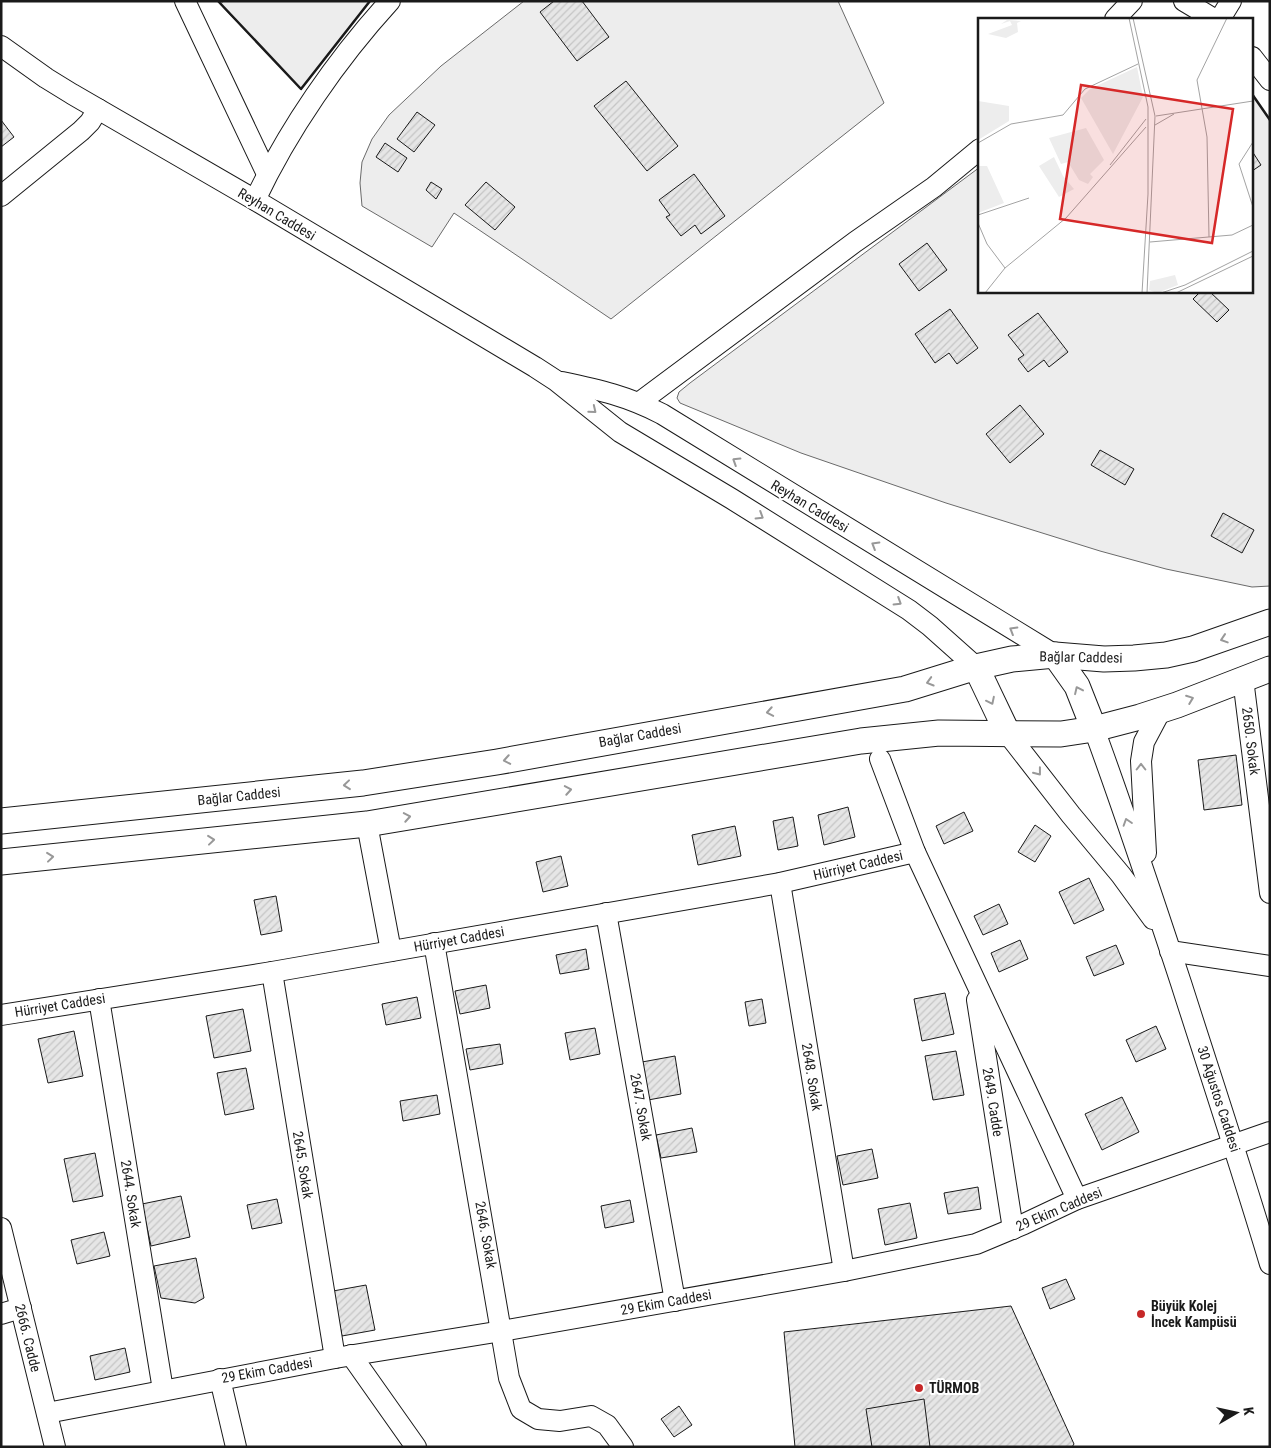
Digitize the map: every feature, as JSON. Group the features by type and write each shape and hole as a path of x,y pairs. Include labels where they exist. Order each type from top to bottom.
{"main road":[{"name":"Bağlar Caddesi","path":"1,820 382,780 497,762 905,689 1012,658 1055,655 1134,658 1166,655 1208,644 1270,622"},
{"path":"1055,655 1078,686 1094,729"},
{"path":"976,667 1008,734"},
{"path":"1,862 368,824 861,741 939,733 1061,734 1094,729 1161,710 1270,669"}],"street":[{"path":"185,1 267,174"},
{"path":"255,200 289,135 353,44 390,1"},
{"path":"1116,18 1132,1"},
{"path":"1184,1 1212,18"},
{"path":"1221,18 1231,1"},
{"name":"Reyhan Caddesi","path":"1,46 46,78 255,200 555,380 620,432 732,499 909,610 976,667"},
{"path":"1254,60 1270,80"},
{"path":"1,196 76,136 90,122 98,109"},
{"path":"640,402 856,242 934,187 978,151"},
{"name":"Reyhan Caddesi","path":"555,380 621,395 640,402 1055,655"},
{"name":"2650. Sokak","path":"1243,679 1270,893"},
{"path":"1148,885 1142,808 1141,761 1144,742 1161,710"},
{"name":"30 Ağustos Caddesi","path":"1094,729 1123,809 1234,1144 1270,1264"},
{"name":"30 Ağustos Caddesi","path":"1008,734 1121,875 1167,943"},
{"name":"2649. Cadde","path":"880,759 916,852 1077,1199"},
{"path":"368,824 391,951"},
{"name":"Hürriyet Caddesi","path":"1,1015 272,972 780,883 916,852"},
{"name":"2648. Sokak","path":"780,883 844,1271"},
{"name":"2647. Sokak","path":"606,913 675,1301"},
{"name":"2646. Sokak","path":"434,943 510,1378 521,1409 538,1419 560,1421 591,1416 607,1425 623,1447"},
{"path":"1167,943 1270,966"},
{"name":"2645. Sokak","path":"272,972 343,1357 416,1447"},
{"name":"2649. Cadde","path":"973,976 1013,1229"},
{"name":"2644. Sokak","path":"99,999 163,1390"},
{"name":"29 Ekim Caddesi","path":"47,1413 343,1357 844,1271 976,1244 1077,1199 1270,1132"},
{"name":"2666. Cadde","path":"1,1228 55,1447"},
{"path":"1,1314 21,1308"},
{"path":"220,1379 236,1447"}],"shaded area":[{"path":"224,1 370,1 301,89 220,4"},
{"path":"524,1 838,1 884,103 611,319 454,213 432,247 362,206 360,183 362,162 372,139 389,115 441,66"},
{"path":"1254,97 1270,120 1270,586 1252,587 1166,569 1100,551 946,503 801,453 680,403 677,398 679,392 978,168 978,292 1254,292"}],"building":[{"path":"554,1 582,1 609,37 577,61 540,12"},
{"path":"626,81 678,146 647,171 594,106"},
{"path":"417,112 435,125 414,152 397,139"},
{"path":"1,120 14,137 1,147"},
{"path":"385,143 407,158 398,172 376,157"},
{"path":"1254,154 1261,165 1254,170"},
{"path":"694,174 725,216 701,234 695,225 681,236 666,217 670,215 659,200"},
{"path":"431,182 442,189 436,199 426,190"},
{"path":"486,182 515,207 495,230 465,205"},
{"path":"927,243 947,270 919,291 899,264"},
{"path":"1200,292 1210,292 1229,310 1217,322 1193,299"},
{"path":"950,309 978,348 957,364 949,353 935,363 915,334"},
{"path":"1038,313 1068,352 1049,367 1044,360 1028,372 1018,359 1024,355 1008,335"},
{"path":"1020,405 1044,434 1010,463 986,434"},
{"path":"1100,450 1134,469 1125,485 1091,465"},
{"path":"1223,513 1254,530 1242,553 1211,536"},
{"path":"1236,755 1242,805 1204,810 1198,760"},
{"path":"848,807 855,837 824,845 818,815"},
{"path":"964,812 973,831 944,844 936,826"},
{"path":"793,817 798,846 778,850 773,821"},
{"path":"1035,825 1051,836 1035,862 1018,852"},
{"path":"735,826 741,856 698,865 692,835"},
{"path":"561,856 568,886 543,892 536,862"},
{"path":"1089,878 1104,910 1074,924 1059,892"},
{"path":"276,896 282,931 261,935 254,900"},
{"path":"999,904 1008,924 983,935 974,916"},
{"path":"1020,940 1028,959 999,972 991,953"},
{"path":"1116,945 1124,964 1094,976 1086,957"},
{"path":"586,949 589,969 560,974 556,955"},
{"path":"486,985 490,1008 460,1014 455,991"},
{"path":"945,993 954,1034 922,1041 914,999"},
{"path":"417,997 421,1018 386,1025 382,1004"},
{"path":"762,999 766,1023 749,1026 745,1002"},
{"path":"243,1009 251,1051 214,1058 206,1016"},
{"path":"1156,1026 1166,1049 1136,1062 1126,1040"},
{"path":"595,1028 600,1054 570,1060 565,1033"},
{"path":"74,1031 83,1076 48,1083 38,1039"},
{"path":"500,1044 503,1064 470,1070 466,1049"},
{"path":"956,1051 964,1095 933,1100 925,1056"},
{"path":"675,1056 681,1094 648,1100 642,1062"},
{"path":"246,1068 254,1109 225,1115 217,1073"},
{"path":"437,1095 440,1114 403,1121 400,1101"},
{"path":"1122,1097 1139,1132 1102,1150 1085,1114"},
{"path":"692,1128 697,1152 661,1158 656,1135"},
{"path":"872,1149 878,1178 843,1185 837,1156"},
{"path":"95,1153 103,1196 73,1202 64,1159"},
{"path":"978,1187 981,1209 948,1214 944,1193"},
{"path":"181,1196 190,1237 151,1246 142,1204"},
{"path":"277,1199 282,1223 252,1229 247,1205"},
{"path":"630,1200 634,1222 605,1228 601,1206"},
{"path":"910,1203 917,1238 885,1245 878,1209"},
{"path":"104,1232 110,1256 77,1264 71,1240"},
{"path":"196,1258 204,1298 195,1303 161,1298 154,1266"},
{"path":"1066,1279 1075,1299 1050,1309 1042,1288"},
{"path":"366,1285 375,1330 342,1336 333,1291"},
{"name":"TÜRMOB","path":"1011,1306 1074,1444 1072,1447 795,1447 784,1332"},
{"path":"125,1348 130,1372 95,1380 90,1356"},
{"path":"924,1399 930,1447 872,1447 866,1409"},
{"path":"679,1406 692,1425 674,1437 661,1419"}],"wall":[{"path":"218,1 301,89 370,1"},
{"path":"1254,97 1270,120"}],"place":[{"name":"Büyük Kolej İncek Kampüsü","path":"1141,1314"},
{"name":"TÜRMOB","path":"919,1388"}]}
